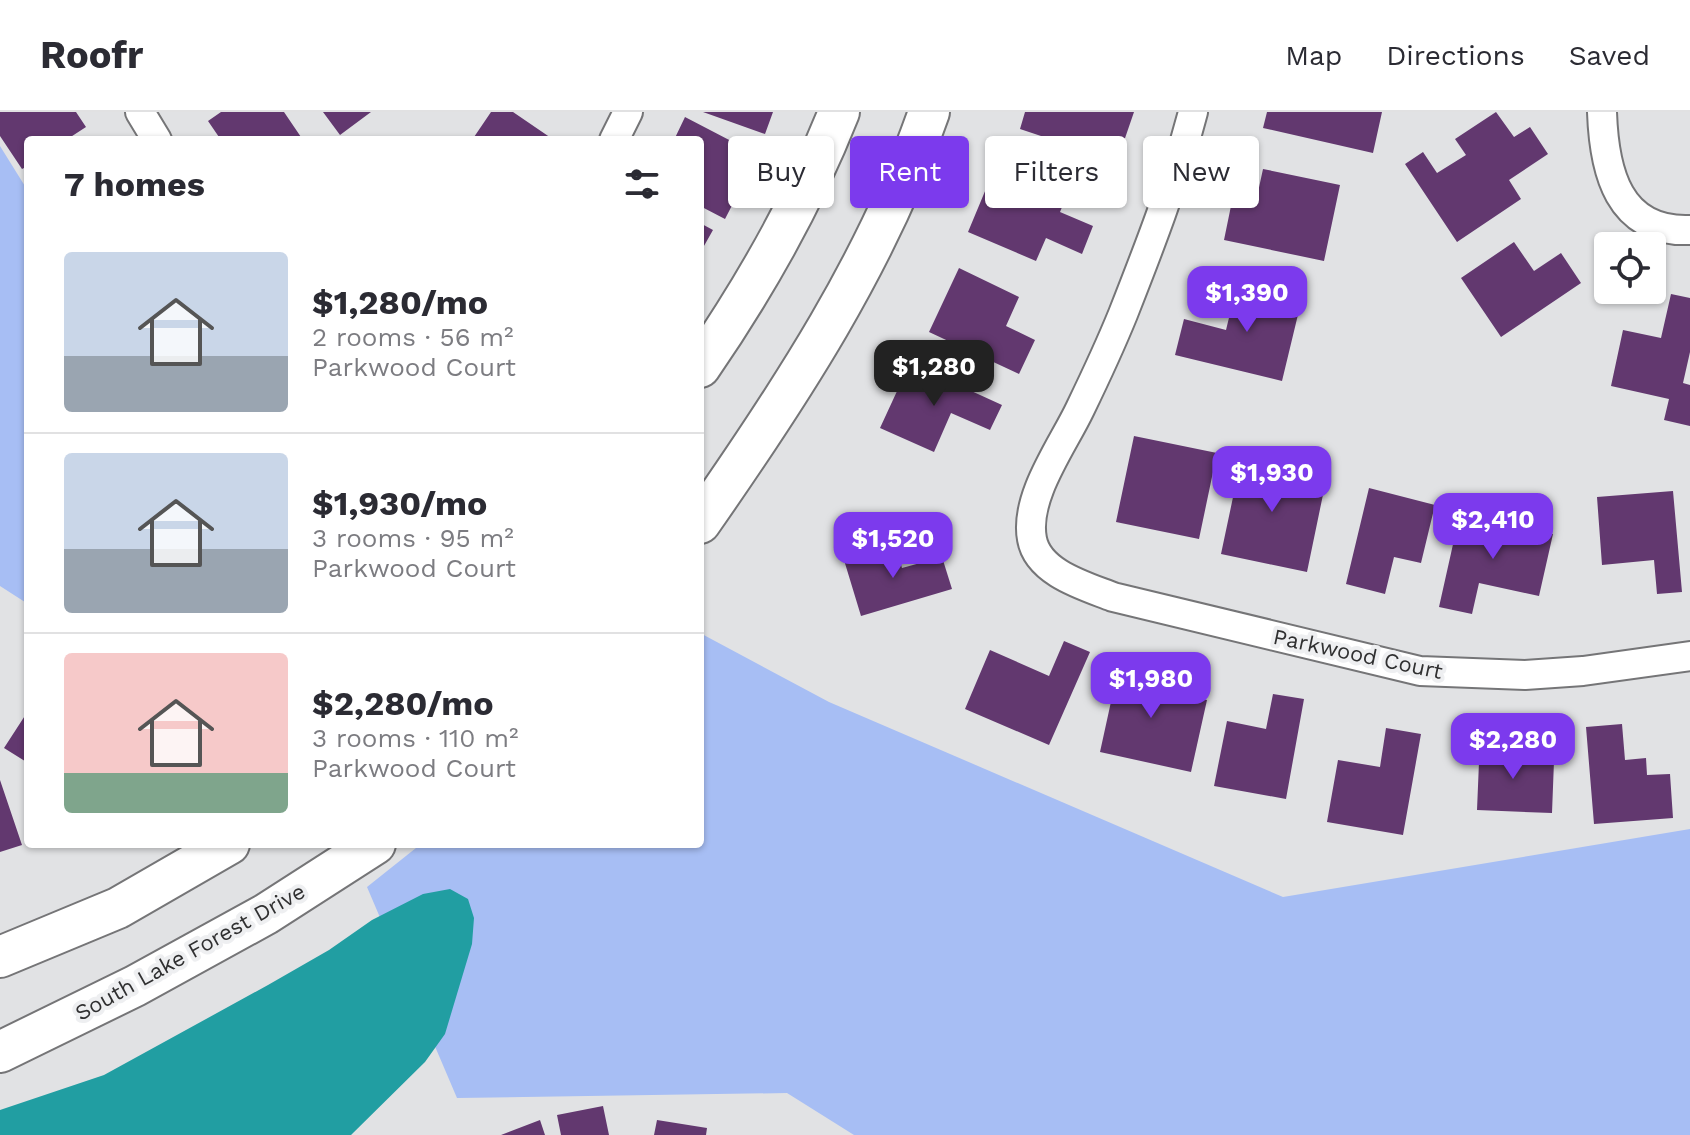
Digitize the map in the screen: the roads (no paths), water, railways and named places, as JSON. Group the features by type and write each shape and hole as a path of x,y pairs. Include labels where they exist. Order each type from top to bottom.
{"main road":[{"path":"704,361 778,242 809,183 839,112"},
{"path":"704,517 826,332 899,192 929,112"},
{"path":"0,957 118,908 222,848"},
{"name":"South Lake Forest Drive","path":"0,1052 135,986 266,914 369,848"}],"street":[{"path":"140,112 155,136"},
{"path":"616,136 628,112"},
{"name":"Parkwood Court","path":"1193,112 1185,144 1121,318 1037,495 1031,537 1036,552 1051,568 1078,584 1113,597 1420,671 1525,675 1583,671 1690,656"},
{"path":"1602,112 1607,161 1622,200 1635,216 1646,221 1678,231 1690,230"}]}
